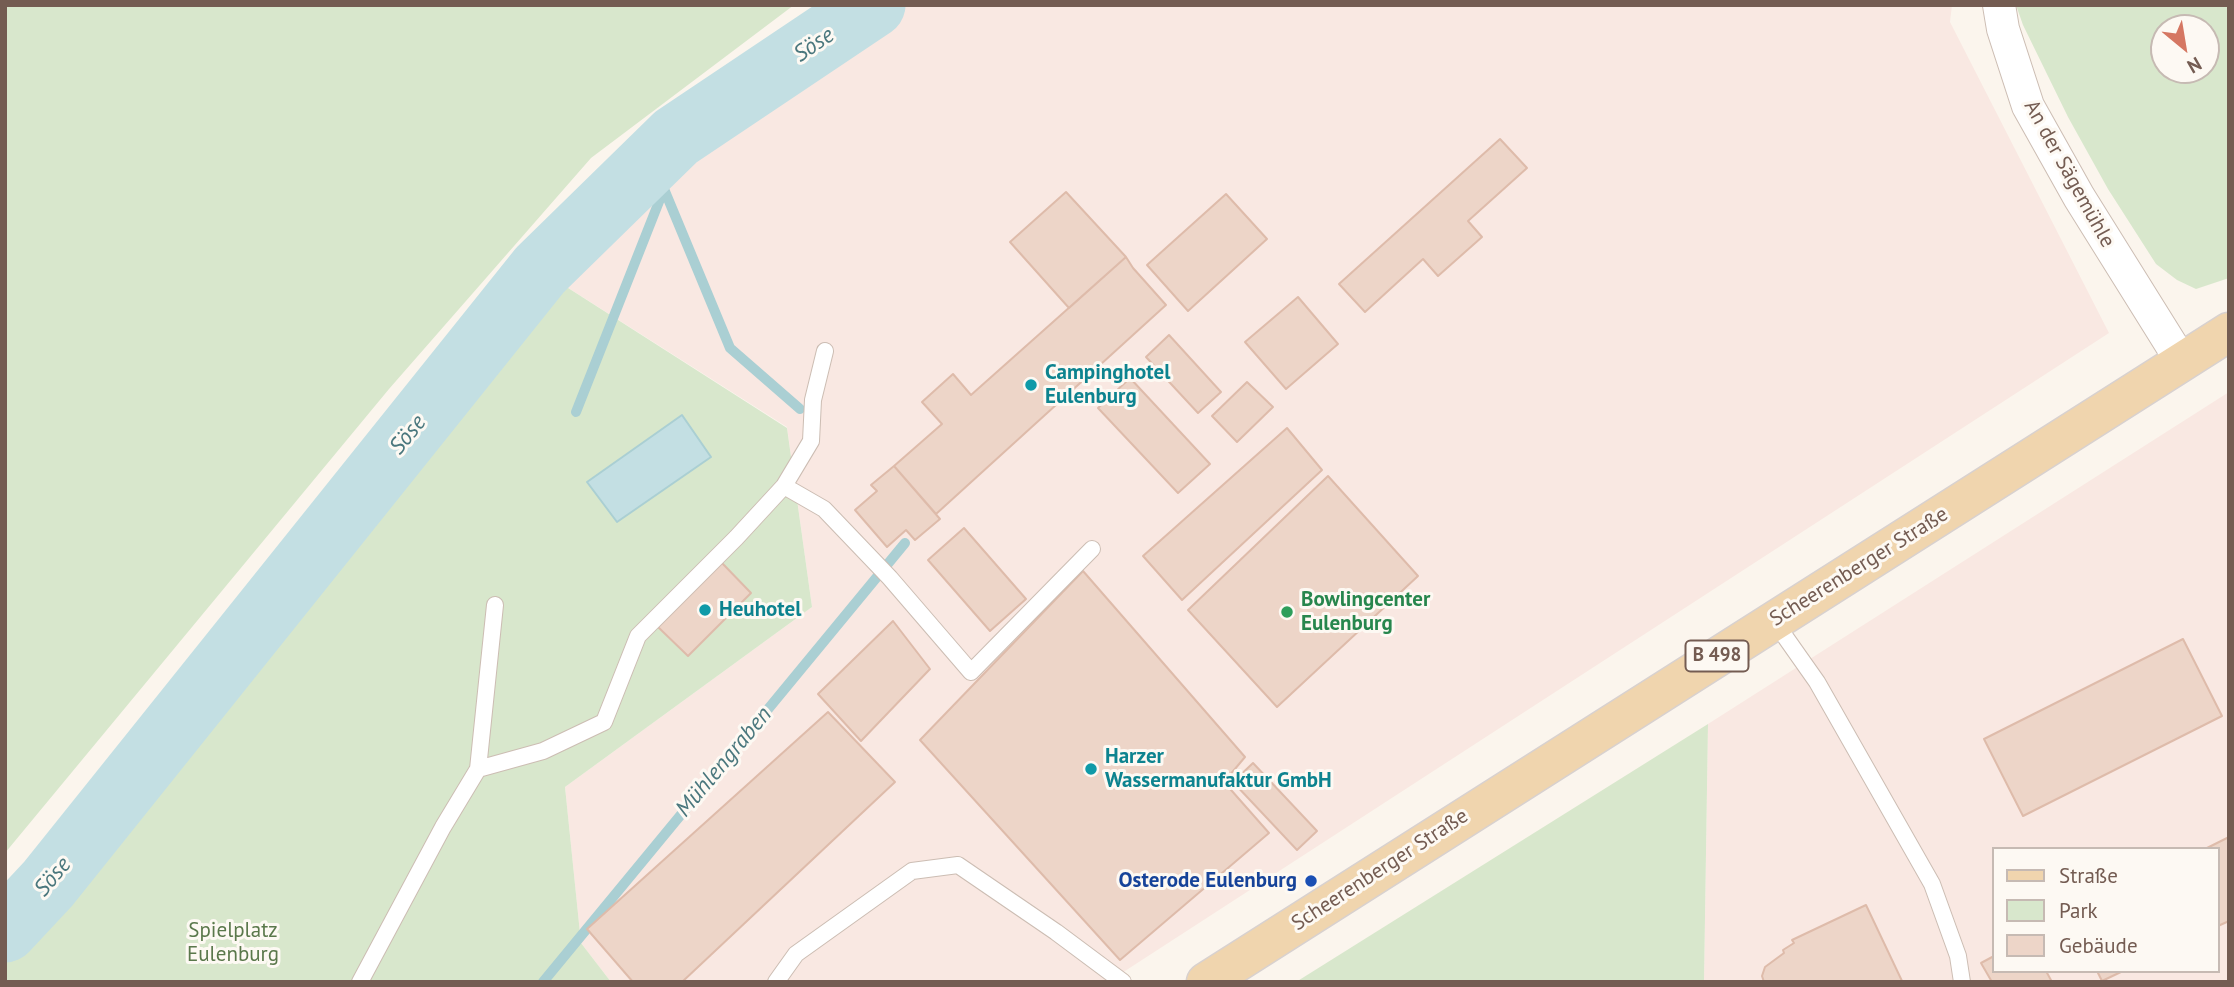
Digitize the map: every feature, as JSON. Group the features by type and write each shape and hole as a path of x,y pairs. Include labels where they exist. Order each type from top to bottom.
{"main road":[{"name":"Scheerenberger Straße","path":"1206,982 1774,621 2172,347 2229,332"}],"street":[{"name":"An der Sägemühle","path":"1999,5 2003,29 2028,106 2079,197 2172,347"}],"lane":[{"path":"478,769 543,751 604,722 638,636 784,486 811,441 814,400 825,351"},
{"path":"784,486 824,509 890,578 971,672 1092,549"},
{"path":"360,982 443,827 478,769 495,605"},
{"path":"1774,621 1817,682 1932,884 1958,956 1962,982"},
{"path":"775,982 796,954 912,871 958,865 1123,982"}],"shaded area":[{"path":"873,5 1952,5 1950,22 2109,333 1108,982 611,982 581,943 565,787 812,607 787,427 540,270 676,137"},
{"path":"2229,392 2229,982 1704,982 1708,724"}],"green space":[{"path":"5,5 794,5 591,158 389,389 5,853"},
{"path":"2016,5 2229,5 2229,278 2196,289 2177,280 2156,264 2108,189 2068,117"},
{"name":"Spielplatz Eulenburg","path":"540,270 787,428 812,607 565,787 581,943 611,982 5,982 5,939 147,774"},
{"path":"1708,724 1704,982 1296,982"}],"water":[{"path":"682,415 711,457 617,522 587,482"}],"building":[{"path":"1500,139 1527,168 1468,221 1482,237 1438,276 1423,259 1365,312 1339,284"},
{"path":"1066,192 1126,257 1069,308 1010,242"},
{"path":"1226,194 1267,239 1188,311 1147,265"},
{"name":"Campinghotel Eulenburg","path":"1126,257 1166,305 936,514 894,466 942,424 922,402 953,374 971,395"},
{"path":"1298,297 1338,344 1286,389 1245,342"},
{"path":"1169,335 1221,392 1198,413 1146,357"},
{"path":"1130,378 1210,464 1178,493 1098,408"},
{"path":"1247,382 1273,407 1237,442 1212,416"},
{"path":"1287,428 1322,470 1182,600 1143,556"},
{"path":"894,466 940,519 915,540 906,530 887,547 855,510 877,491 871,485"},
{"name":"Bowlingcenter Eulenburg","path":"1328,476 1418,576 1277,707 1188,610"},
{"path":"964,528 1026,599 990,631 928,560"},
{"name":"Heuhotel","path":"722,563 751,593 688,656 658,627"},
{"name":"Harzer Wassermanufaktur GmbH","path":"1083,571 1245,757 1224,782 1269,833 1120,960 920,740"},
{"path":"893,621 930,669 861,741 818,694"},
{"path":"2183,639 2222,716 2023,816 1984,739"},
{"path":"828,712 895,782 682,982 633,982 587,929"},
{"path":"1253,763 1317,831 1297,850 1233,782"},
{"path":"2229,837 2229,921 2220,925 2220,847 2209,847"},
{"path":"1866,905 1902,981 1764,982 1762,976 1765,967 1794,943 1792,940"},
{"path":"1993,957 1993,973 2047,973 2052,982 1992,982 1981,963"},
{"path":"2098,973 2119,973 2102,981"}],"waterway":[{"name":"Söse","path":"5,930 48,884 540,270 676,137 873,5"},
{"path":"576,412 664,189 676,137"},
{"name":"Mühlengraben","path":"664,189 730,348 800,409"},
{"name":"Mühlengraben","path":"543,982 905,543"}],"place":[{"name":"Campinghotel Eulenburg","path":"1031,385"},
{"name":"Heuhotel","path":"705,610"},
{"name":"Bowlingcenter Eulenburg","path":"1287,612"},
{"name":"Harzer Wassermanufaktur GmbH","path":"1091,769"},
{"name":"Osterode Eulenburg","path":"1311,881"}]}
